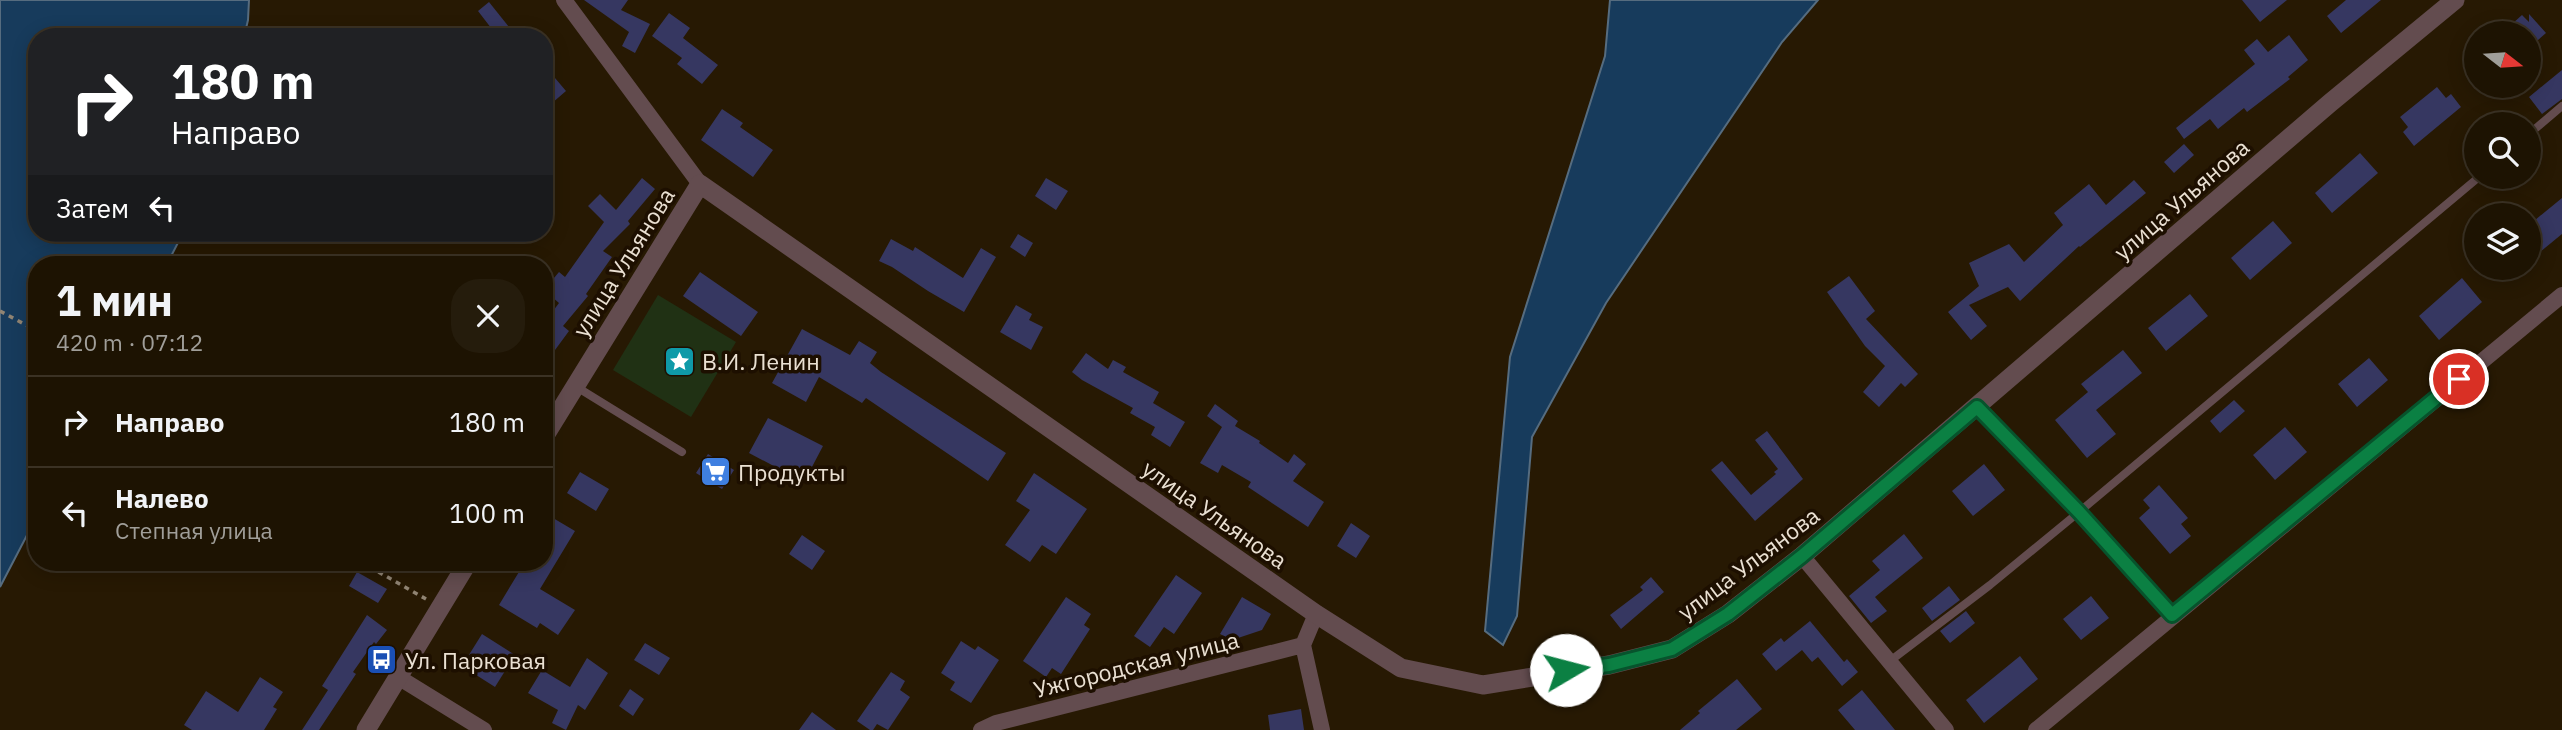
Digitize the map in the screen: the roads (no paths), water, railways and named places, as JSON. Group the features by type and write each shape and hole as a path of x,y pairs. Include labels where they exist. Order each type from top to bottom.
{"street":[{"name":"улица Ульянова","path":"564,0 700,184 1316,614 1401,668 1483,685 1609,665 1672,649 1728,614 1802,556 2330,103 2455,0"},
{"name":"улица Ульянова","path":"553,422 700,184"},
{"path":"2036,730 2562,295"},
{"path":"1977,407 2079,512 2172,615"},
{"path":"1802,556 1946,730"},
{"path":"366,730 462,571"},
{"path":"1316,614 1303,645 1322,730"},
{"name":"Ужгородская улица","path":"981,730 996,723 1303,645"},
{"path":"398,677 484,730"}],"lane":[{"path":"2541,124 2562,106"},
{"path":"1890,661 1990,585 2079,512 2465,189"},
{"path":"575,386 682,452"}],"water":[{"path":"0,0 249,0 246,28 28,28 28,242 178,242 171,256 28,256 28,533 0,587"},
{"path":"1610,0 1818,0 1782,42 1606,303 1532,437 1517,616 1503,645 1485,631 1510,357 1605,56"}],"place":[{"name":"В.И. Ленин","path":"679,361"},
{"name":"Продукты","path":"715,472"},
{"name":"Ул. Парковая","path":"382,660"}]}
